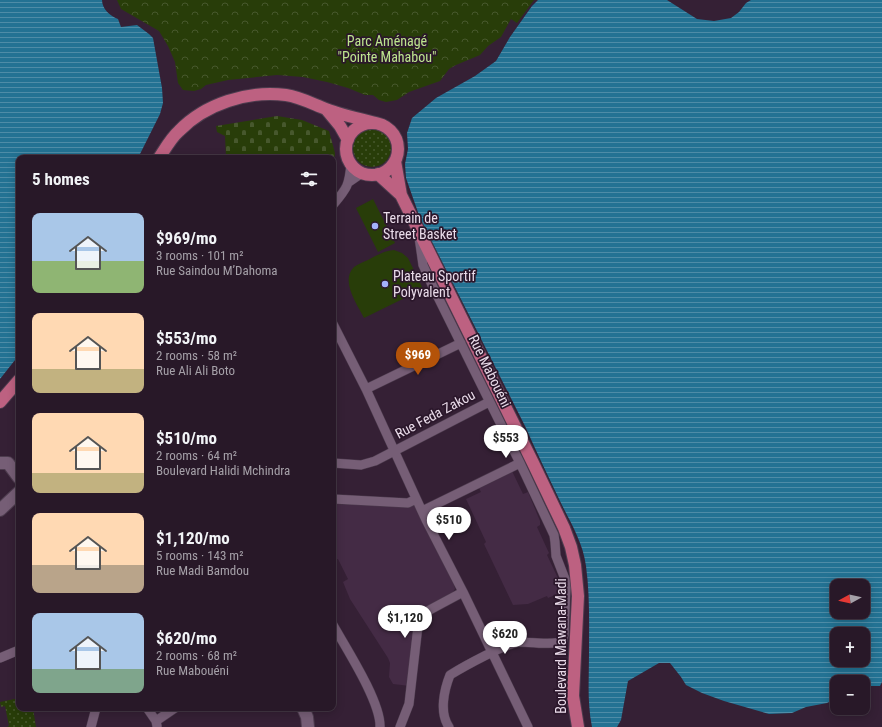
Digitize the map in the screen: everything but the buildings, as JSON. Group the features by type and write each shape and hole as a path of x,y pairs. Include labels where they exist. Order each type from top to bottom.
{"main road":[{"path":"161,155 178,132 189,121 212,106 240,98 275,94 287,95 309,101 326,109 376,123 389,129 395,137 398,153 390,168 378,174 362,173 353,167 347,154 346,147 351,134 361,125 376,123"},
{"path":"326,109 340,126 348,140"},
{"name":"Boulevard Mawana-Madi","path":"395,161 401,195 552,502 571,547 575,564 578,596 573,696 578,727"},
{"name":"Boulevard Mawana-Madi","path":"378,174 401,195"},
{"path":"0,402 16,383"}],"street":[{"path":"336,201 349,182 351,164"},
{"path":"349,182 362,173"},
{"name":"Rue Mabouéni","path":"417,227 423,265 554,536 556,556 565,580 566,588 563,639 558,643 516,643 492,653"},
{"path":"336,330 366,389 416,499 528,727"},
{"path":"366,389 461,343"},
{"name":"Rue Feda Zakou","path":"336,463 367,464 376,462 394,451 489,402"},
{"path":"9,463 16,474"},
{"path":"422,511 520,463"},
{"path":"0,510 16,495"},
{"path":"336,500 408,503 416,499"},
{"path":"400,727 409,704 419,617 463,592"},
{"path":"336,631 368,690 374,704 380,727"},
{"path":"0,658 16,651"},
{"path":"449,727 445,722 444,709 446,688 450,675 492,653"},
{"path":"91,727 95,711"},
{"path":"149,711 157,724 172,711"},
{"path":"304,711 307,717 308,727"}],"shaded area":[{"path":"512,471 523,494 528,492 540,521 540,525 537,527 549,553 547,555 564,591 528,604 513,605 484,544 486,542 466,499 481,492 479,488"},
{"path":"416,501 453,578 455,589 451,595 415,616 411,644 410,686 393,684 389,677 390,663 388,658 350,599 343,582 348,579 338,559 336,559 336,504 409,506"}],"green space":[{"name":"Parc Aménagé \"Pointe Mahabou\"","path":"117,0 534,0 517,23 511,19 501,37 488,46 480,55 449,69 440,81 409,92 397,100 386,102 379,100 373,95 365,95 327,82 303,77 277,75 228,80 206,85 201,89 194,91 183,90 178,83 175,62 159,31 121,9"},
{"path":"277,116 302,120 329,131 335,155 226,155 225,136 217,132 216,126"},
{"path":"372,129 382,132 388,138 391,148 388,158 382,164 372,167 362,164 356,158 353,148 356,138 362,132"},
{"name":"Terrain de Street Basket","path":"373,199 395,243 378,252 356,208"},
{"name":"Plateau Sportif Polyvalent","path":"394,250 402,253 408,258 423,289 364,318 349,286 350,273 354,267 359,264 387,251"},
{"path":"16,699 16,711 33,711 36,727 7,727 9,726 5,706 1,707 0,702"}],"water":[{"path":"0,0 102,0 105,9 109,14 118,19 121,27 137,25 153,38 162,88 163,103 160,114 140,155 16,155 16,359 0,379"},
{"path":"538,0 667,0 697,19 714,21 731,18 751,0 882,0 882,682 880,686 870,686 870,675 830,675 830,702 806,707 792,713 769,714 702,693 686,685 670,663 659,663 628,681 621,720 617,727 592,727 589,700 588,588 586,566 582,549 576,532 525,426 420,218 406,178 405,164 408,149 407,133 412,118 436,98 475,76 496,61 510,37"}],"place":[{"name":"Terrain de Street Basket","path":"375,226"},
{"name":"Plateau Sportif Polyvalent","path":"385,284"}]}
